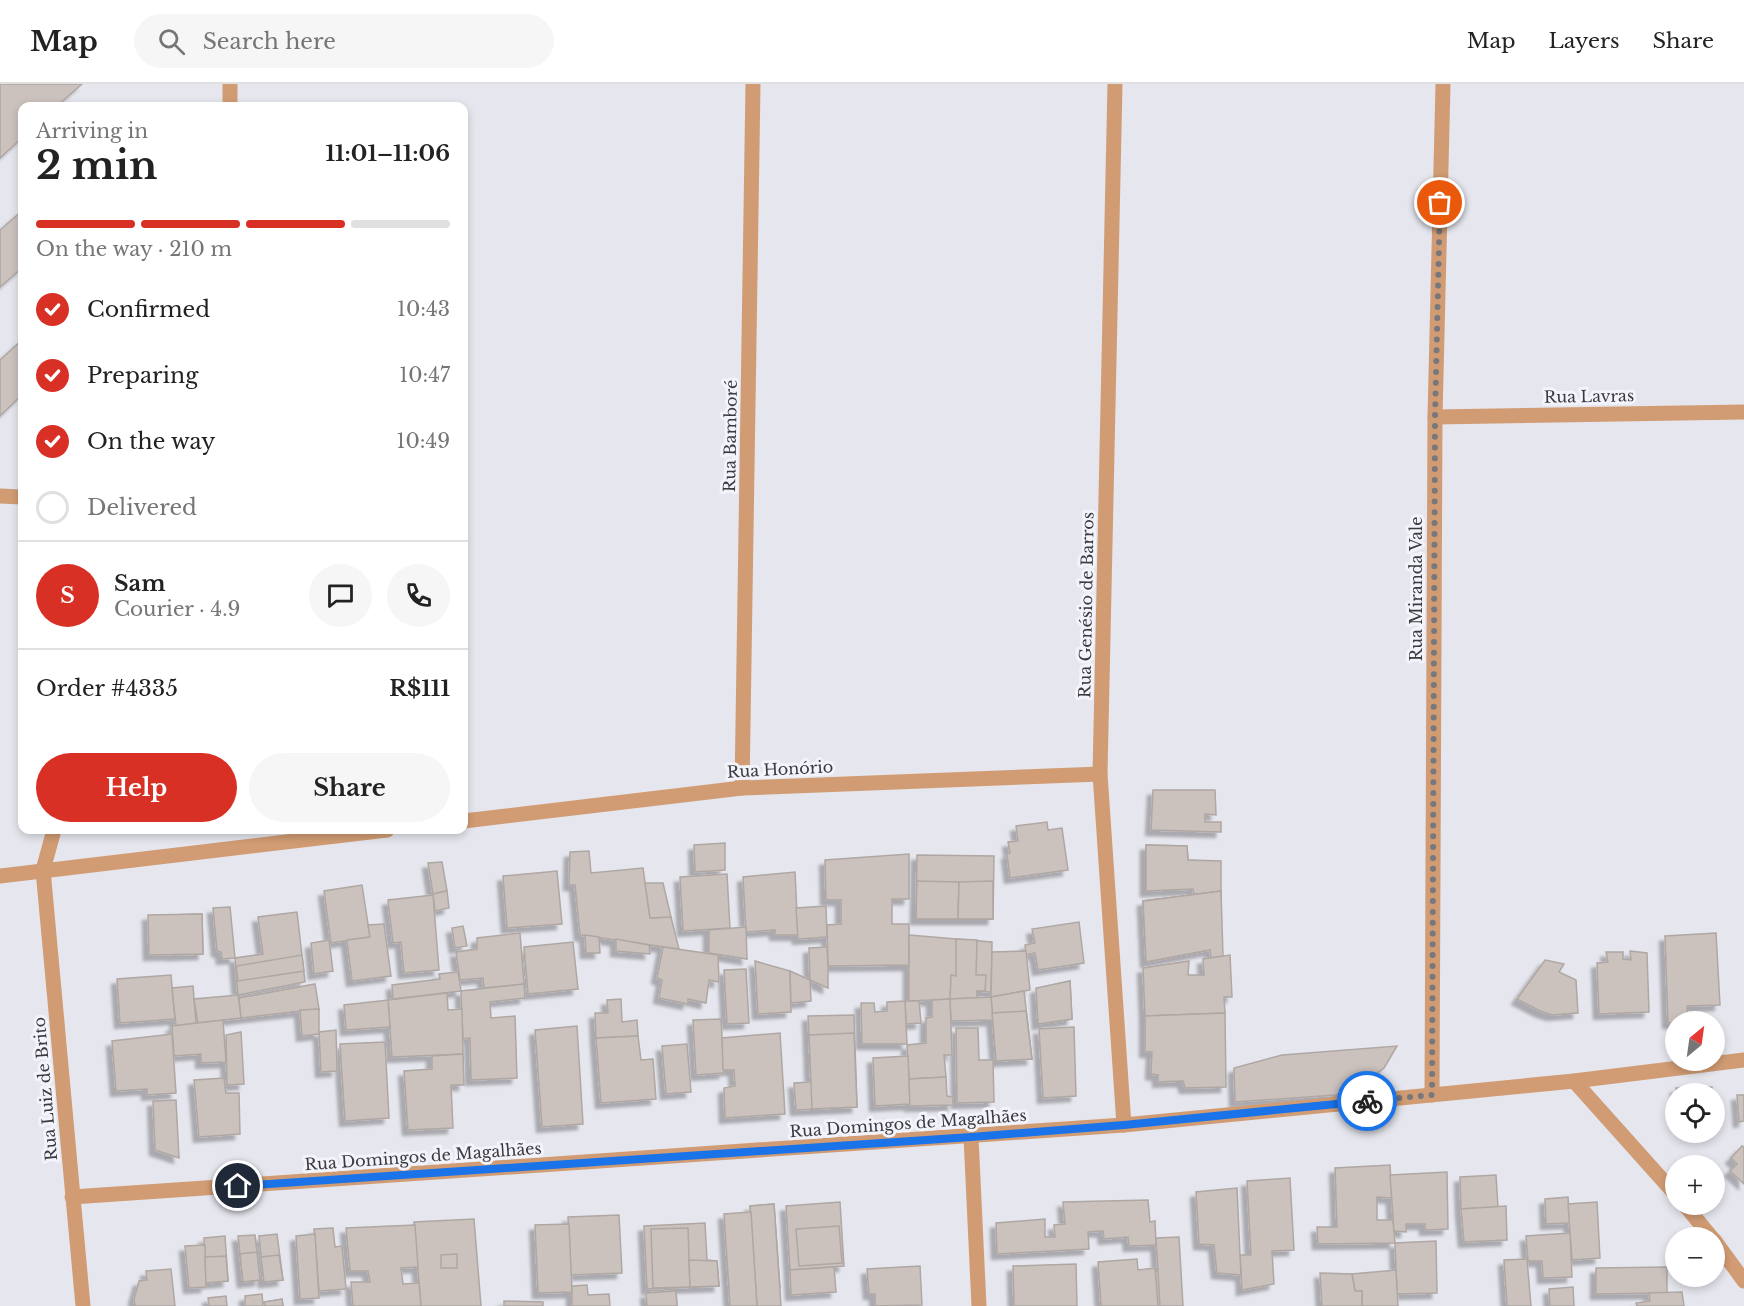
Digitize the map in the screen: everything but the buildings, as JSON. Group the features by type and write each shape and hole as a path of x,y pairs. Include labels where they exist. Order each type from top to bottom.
{"street":[{"path":"230,84 231,102"},
{"name":"Rua Bamboré","path":"742,788 753,84"},
{"name":"Rua Genésio de Barros","path":"1115,84 1100,774 1124,1125"},
{"name":"Rua Miranda Vale","path":"1432,1095 1435,417 1443,84"},
{"name":"Rua Lavras","path":"1435,417 1744,412"},
{"path":"0,496 18,497"},
{"name":"Rua Honório","path":"468,821 742,788 1100,774"},
{"name":"Rua Luiz de Brito","path":"53,834 44,870 83,1306"},
{"path":"0,876 353,834"},
{"name":"Rua Domingos de Magalhães","path":"72,1197 1124,1125 1574,1081 1744,1060"},
{"path":"1574,1081 1665,1183"},
{"path":"971,1137 979,1306"},
{"path":"1693,1215 1703,1227"},
{"path":"1725,1255 1744,1281"}],"way so far":[{"path":"1367,1101 1432,1095 1435,417 1440,203"}],"route":[{"path":"238,1186 971,1137 1124,1125 1367,1101"}]}
